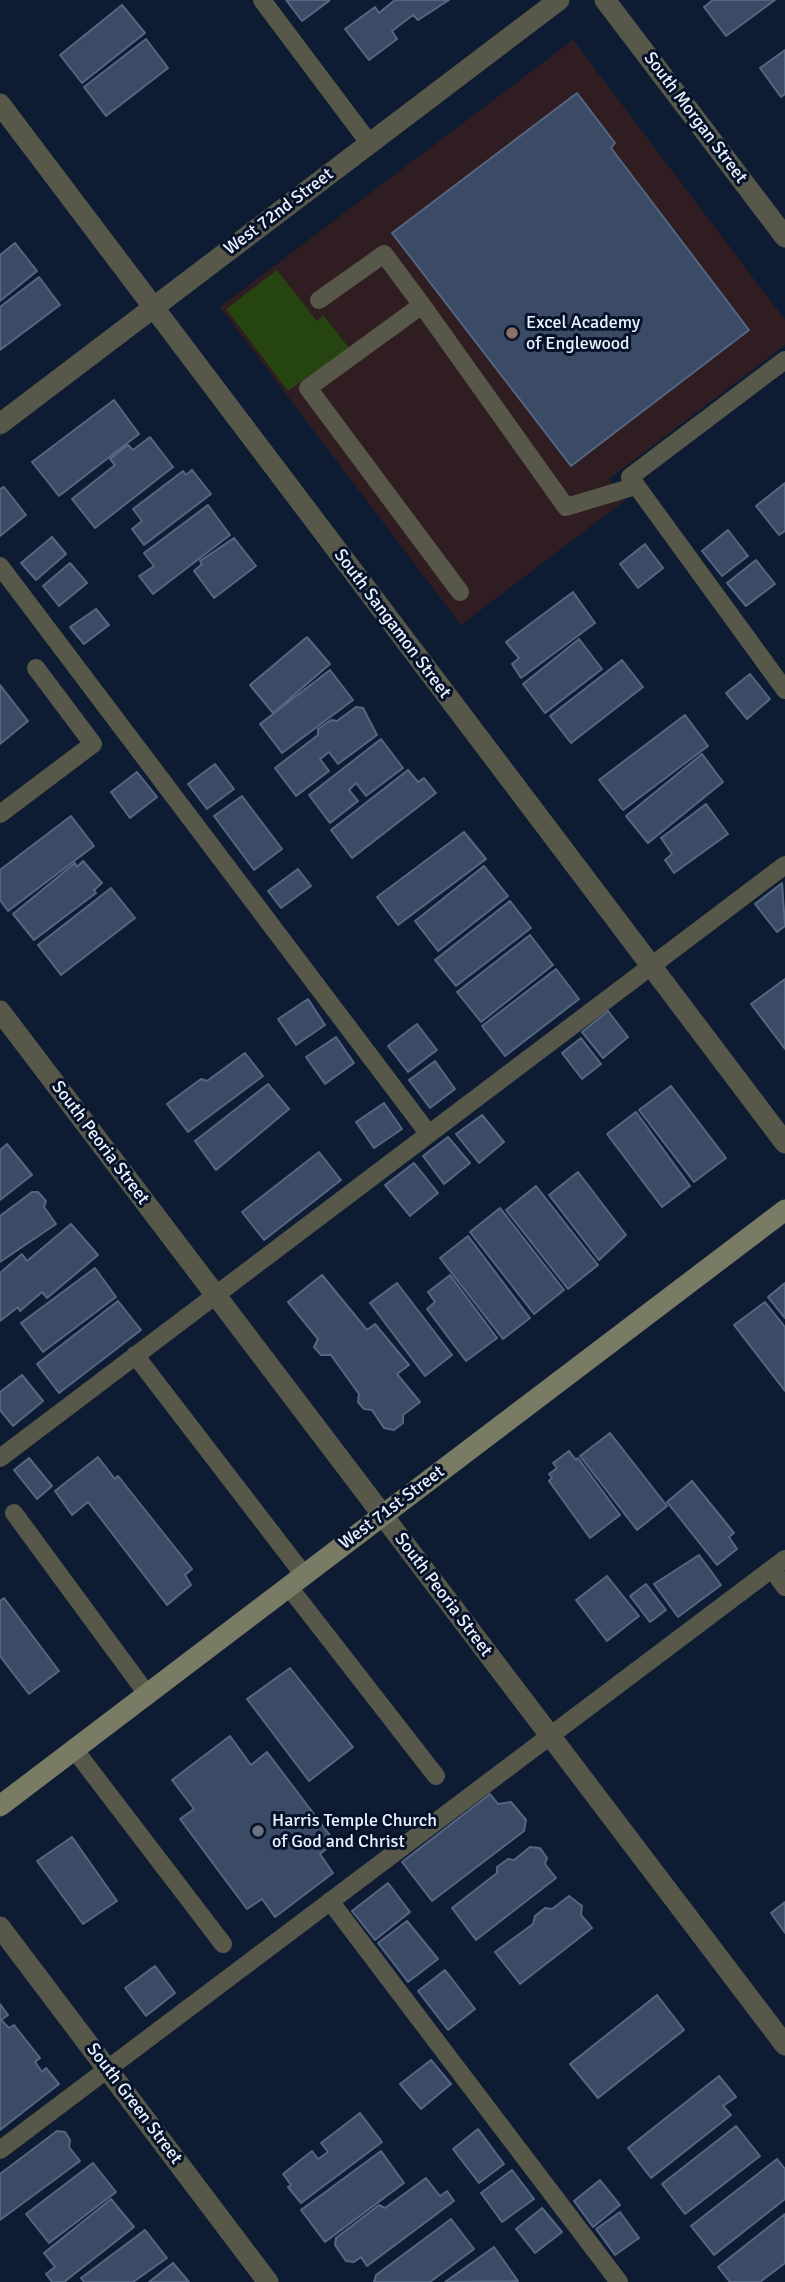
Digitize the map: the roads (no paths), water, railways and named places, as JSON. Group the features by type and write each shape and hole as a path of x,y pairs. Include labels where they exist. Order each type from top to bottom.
{"main road":[{"name":"West 71st Street","path":"0,1806 785,1210"}],"street":[{"name":"West 72nd Street","path":"0,424 559,0"},
{"name":"South Morgan Street","path":"606,0 785,237"},
{"name":"South Sangamon Street","path":"0,104 785,1143"},
{"name":"South Peoria Street","path":"0,1011 785,2045"},
{"name":"South Green Street","path":"0,1927 268,2282"}],"lane":[{"path":"262,0 370,144"},
{"path":"319,300 384,254 566,507 636,486"},
{"path":"422,305 308,388 460,592"},
{"path":"785,360 630,477 785,690"},
{"path":"0,566 428,1133"},
{"path":"0,814 93,744 36,668"},
{"path":"0,1458 785,864"},
{"path":"135,1355 436,1776"},
{"path":"14,1513 147,1694"},
{"path":"0,2150 778,1564 785,1587"},
{"path":"74,1749 223,1944"},
{"path":"330,1901 620,2282"}],"place":[{"name":"Excel Academy of Englewood","path":"512,333"},
{"name":"Harris Temple Church of God and Christ","path":"258,1831"}]}
